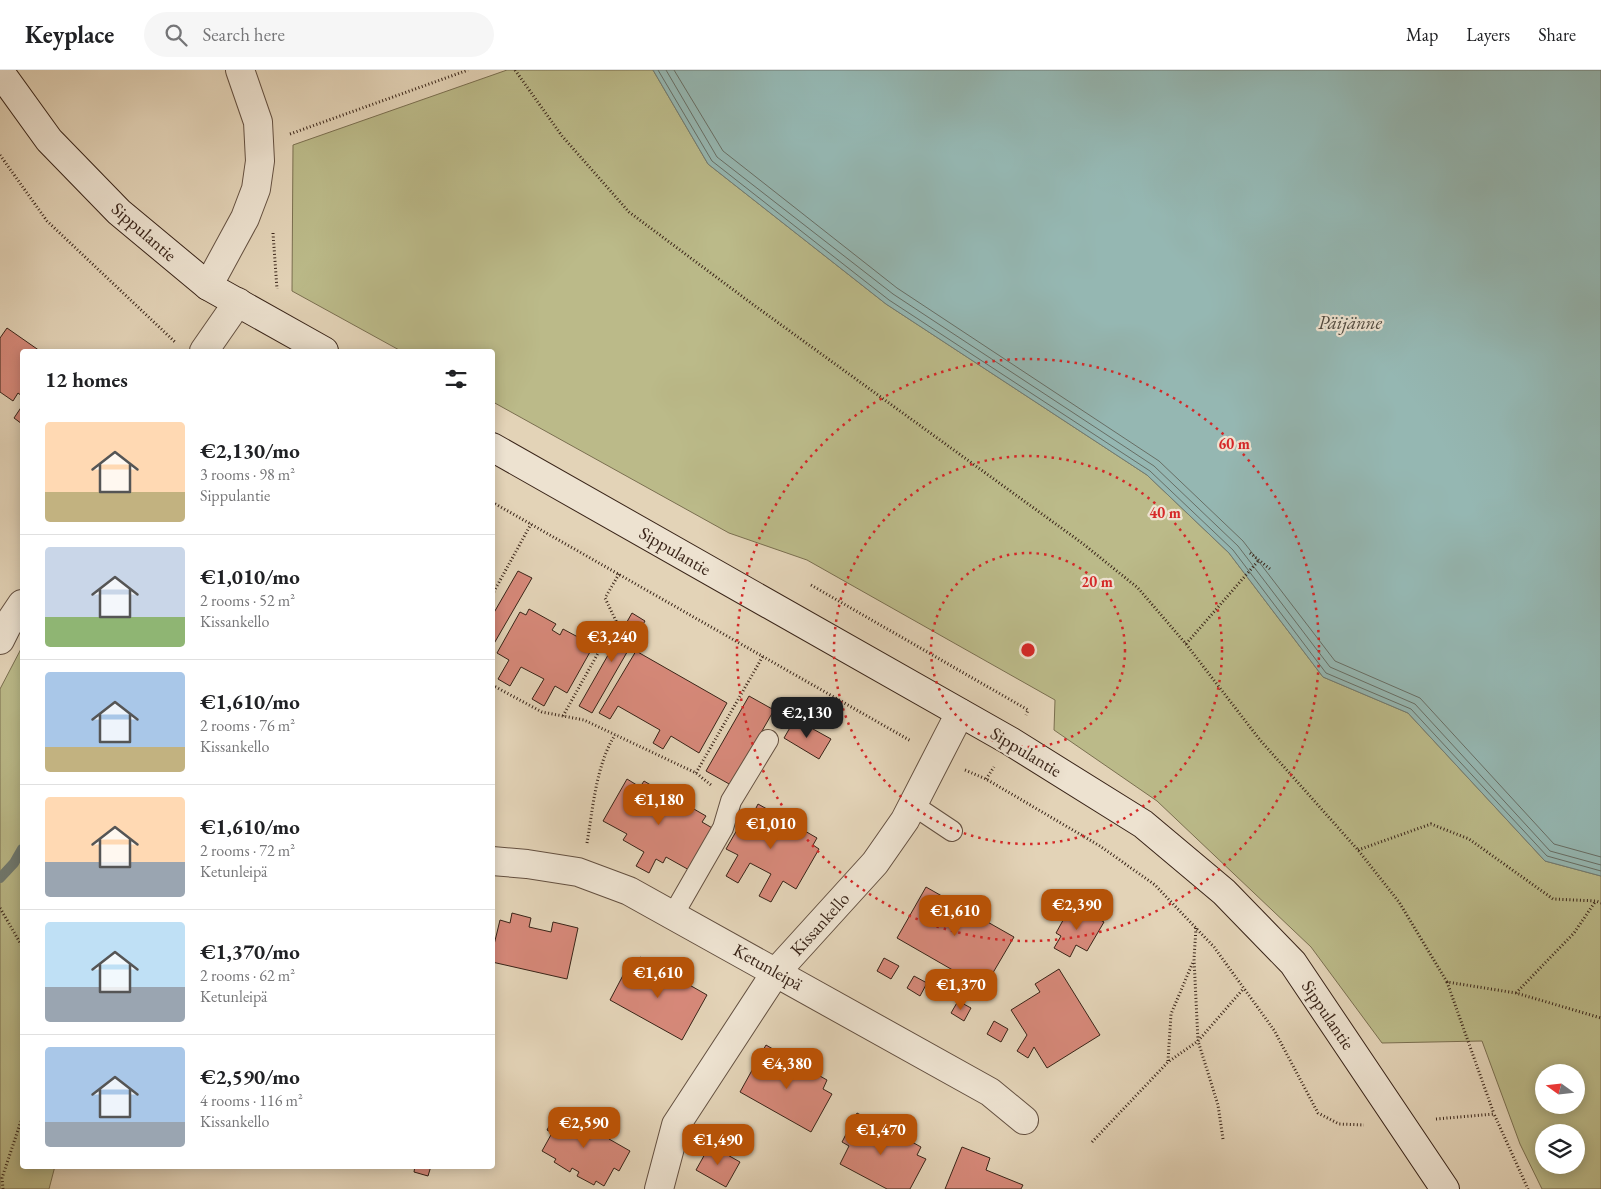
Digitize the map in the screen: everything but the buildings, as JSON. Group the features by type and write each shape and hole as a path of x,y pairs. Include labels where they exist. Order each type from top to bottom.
{"street":[{"path":"208,286 245,218 256,189 260,161 258,122 240,70"},
{"name":"Sippulantie","path":"0,72 49,140 119,212 208,286 320,349"},
{"path":"193,349 238,302"},
{"name":"Sippulantie","path":"495,449 1010,741 1143,824 1224,892 1293,963 1445,1189"},
{"path":"0,640 20,607"},
{"name":"Kissankello","path":"659,1189 676,1125 776,972 875,863 905,820 960,713"},
{"name":"Ketunleipä","path":"495,861 527,864 581,874 629,891 990,1092 1024,1120"}],"lane":[{"path":"673,915 723,828 731,801 768,740"},
{"path":"913,805 952,831"}],"path":[{"path":"286,135 468,70"},
{"path":"515,70 562,136 629,212 1082,543 1138,588 1186,644 1260,740 1358,850 1399,902 1447,982 1494,1114 1528,1189"},
{"path":"0,155 47,221 191,349"},
{"path":"271,321 278,306 272,226"},
{"path":"495,504 938,757 986,779 1100,846 1155,884 1214,947 1274,1030 1318,1113 1339,1124 1369,1126"},
{"path":"495,591 532,524"},
{"path":"1250,553 1270,569"},
{"path":"1186,644 1228,593 1259,560"},
{"path":"563,716 616,621 605,598 619,574"},
{"path":"696,774 763,656"},
{"path":"495,687 542,712 584,720 696,774 731,801"},
{"path":"581,874 600,770 606,749 614,735"},
{"path":"1358,850 1431,824 1470,839 1554,900 1596,901 1601,903"},
{"path":"1516,993 1574,933 1596,901"},
{"path":"0,908 20,943"},
{"path":"1196,927 1194,959 1198,1041 1218,1105 1223,1139"},
{"path":"1168,1062 1171,1014 1194,959"},
{"path":"1447,982 1516,993 1601,1018"},
{"path":"1092,1142 1168,1062 1198,1041 1244,988"},
{"path":"1430,1120 1494,1114"},
{"path":"3,1189 2,1178 20,1124"}],"shaded area":[{"path":"507,70 653,70 708,164 886,304 1147,475 1229,553 1323,677 1408,713 1545,861 1601,876 1601,1189 1542,1189 1520,1144 1482,1041 1382,1043 1311,947 1157,801 1054,730 1055,700 807,560 729,533 495,403 495,349 397,349 292,291 293,145"},
{"path":"20,651 20,1169 54,1169 49,1189 0,1189 0,689"}],"water":[{"name":"Päijänne","path":"653,70 1601,70 1601,876 1545,861 1408,713 1323,677 1229,553 1147,475 886,304 708,164"}],"waterway":[{"path":"0,878 14,863 20,852"}]}
